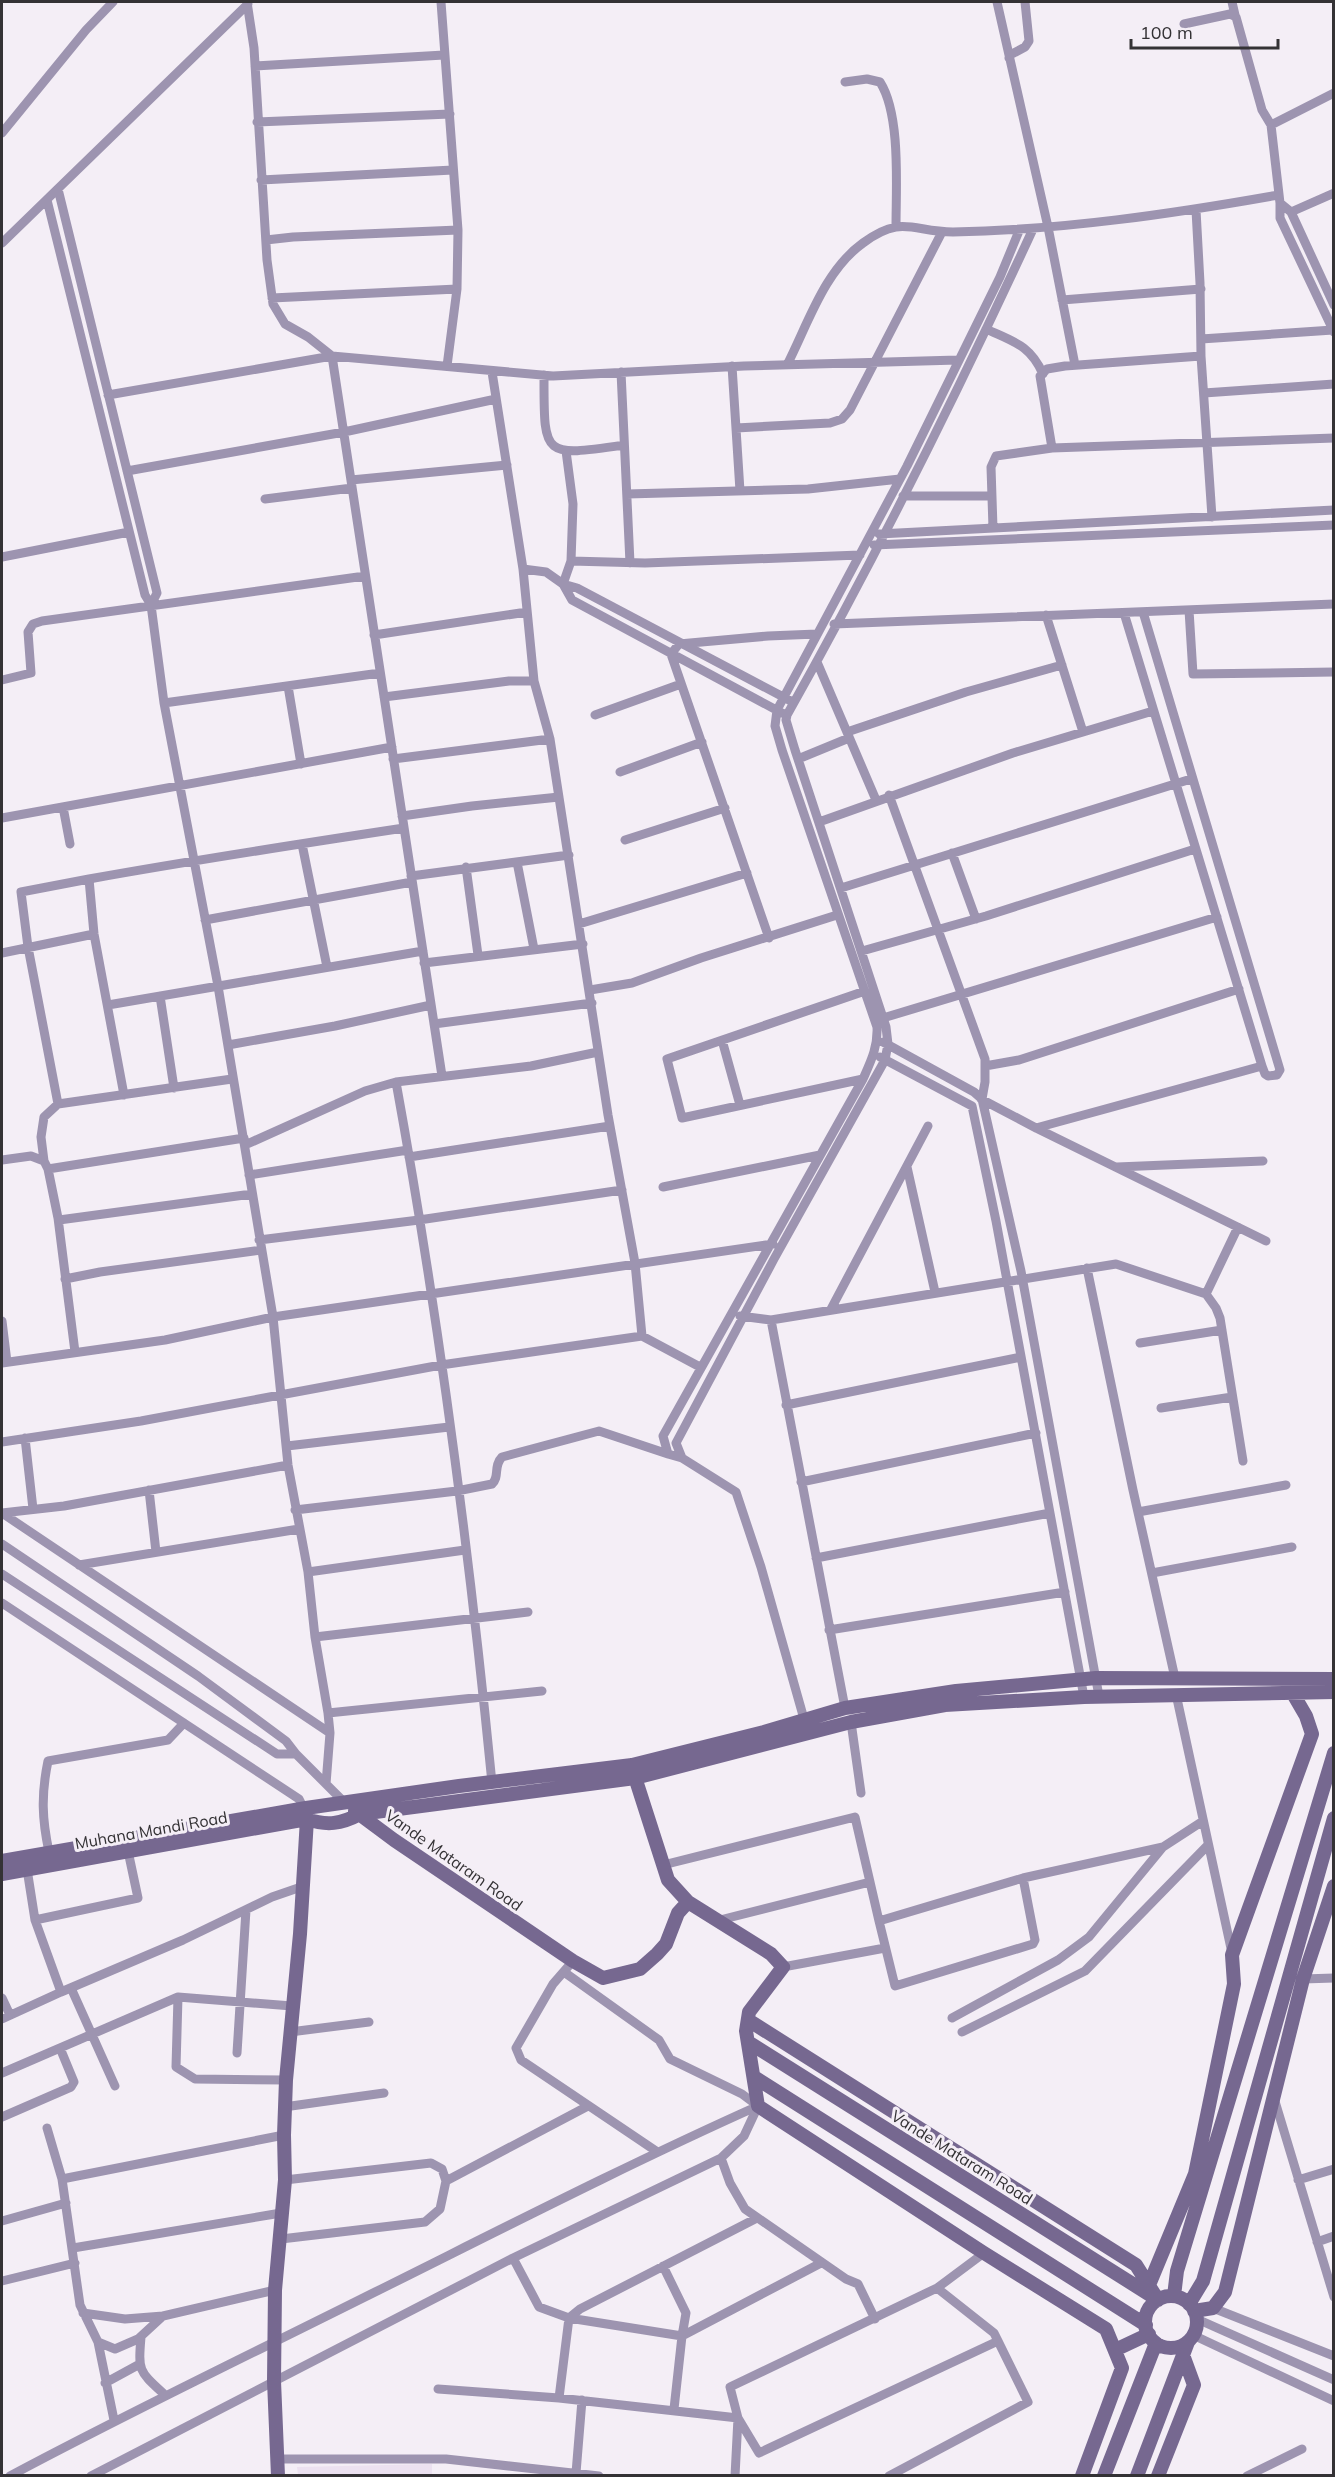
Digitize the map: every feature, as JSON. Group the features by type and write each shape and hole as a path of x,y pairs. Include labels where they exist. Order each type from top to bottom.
{"street":[{"path":"2,133 86,30 113,2"},
{"path":"441,2 458,230 457,289 447,366"},
{"path":"997,2 1048,227 1075,365"},
{"path":"1009,58 1029,41 1024,2"},
{"path":"1201,339 1333,331 1280,218 1271,125 1262,110 1232,2"},
{"path":"247,3 255,66 261,180 272,298 278,315 285,324 308,337 332,356 442,1076"},
{"path":"2,243 247,3"},
{"path":"1184,24 1234,15"},
{"path":"255,66 444,55"},
{"path":"846,82 867,79 880,82 886,92 891,109 895,160 896,226"},
{"path":"1271,125 1334,93"},
{"path":"257,123 450,114"},
{"path":"261,180 453,170"},
{"path":"58,189 157,593 151,605"},
{"path":"1291,213 1334,193"},
{"path":"787,365 836,269 863,243 882,231 896,226 926,227 942,232 1019,231 1279,199"},
{"path":"1279,199 1291,213 1334,305"},
{"path":"47,200 145,595 151,605 164,704 218,986 273,1317 288,1465 308,1572 315,1637 328,1713 330,1733 326,1784"},
{"path":"1196,210 1201,356 1212,517"},
{"path":"668,1454 663,1436 863,1079 875,1054 878,1040 877,1027 782,750 775,726 777,710 789,700 817,662 903,496 1033,229"},
{"path":"266,240 458,230"},
{"path":"682,1458 676,1443 885,1060 888,1044 884,1018 786,720 789,700 817,634 900,479 1000,277 1019,231"},
{"path":"736,428 830,423 842,419 850,410 942,232"},
{"path":"272,298 457,289"},
{"path":"1062,300 1200,289"},
{"path":"986,329 1023,346 1035,357 1043,374"},
{"path":"108,396 332,356 544,375 732,366 958,360"},
{"path":"1052,448 1040,376 1047,369 1201,356"},
{"path":"732,366 740,491"},
{"path":"492,372 523,569 534,681 550,739 610,1126 635,1263 642,1336"},
{"path":"621,372 630,563"},
{"path":"544,375 544,423 549,442 556,449 574,452 624,445"},
{"path":"1204,393 1334,384"},
{"path":"127,471 344,432 496,399"},
{"path":"993,528 991,467 996,456 1052,448 1334,438"},
{"path":"566,451 573,504 571,561 563,584 572,600 787,715"},
{"path":"265,499 351,484 507,465"},
{"path":"627,494 808,489 900,479"},
{"path":"903,496 992,496"},
{"path":"871,534 1334,510"},
{"path":"865,545 1334,525"},
{"path":"2,557 129,531"},
{"path":"571,561 630,563 860,555"},
{"path":"523,569 546,572 563,584 577,588 679,644 789,700"},
{"path":"2,680 31,674 28,633 33,624 42,621 366,576"},
{"path":"822,624 1334,604"},
{"path":"1189,610 1193,674 1334,672"},
{"path":"374,634 527,612"},
{"path":"1124,613 1262,1066 1268,1076 1277,1075 1280,1071 1143,612"},
{"path":"1046,615 1083,732"},
{"path":"671,654 679,644 758,636 817,634"},
{"path":"671,654 769,938"},
{"path":"817,662 876,800"},
{"path":"798,759 848,735 944,699 1062,665"},
{"path":"164,704 380,673"},
{"path":"384,697 509,681 534,681"},
{"path":"595,716 681,684"},
{"path":"288,686 301,764"},
{"path":"819,822 889,795 1013,753 1153,711"},
{"path":"393,759 550,739"},
{"path":"620,772 702,742"},
{"path":"2,818 392,747"},
{"path":"841,888 1191,779"},
{"path":"889,795 985,1059 982,1099 1022,1277 1091,1697"},
{"path":"402,816 559,797"},
{"path":"63,807 69,844"},
{"path":"625,840 725,808"},
{"path":"58,1104 28,947 21,892 194,860 404,828"},
{"path":"302,844 327,967"},
{"path":"862,951 976,919 1195,849"},
{"path":"952,854 976,919"},
{"path":"205,920 314,900 466,867 568,855"},
{"path":"517,862 534,948"},
{"path":"466,867 478,955"},
{"path":"579,924 747,873"},
{"path":"89,879 94,934 124,1095"},
{"path":"590,990 632,983 701,958 837,915"},
{"path":"884,1018 1216,917"},
{"path":"2,954 94,934"},
{"path":"424,963 534,948 583,944"},
{"path":"108,1005 423,951"},
{"path":"985,1066 1019,1060 1239,989"},
{"path":"863,1079 682,1118 667,1059 864,991"},
{"path":"160,996 174,1088"},
{"path":"434,1024 592,1003"},
{"path":"228,1045 335,1026 431,1005"},
{"path":"722,1040 740,1106"},
{"path":"878,1040 1036,1128 1266,1241"},
{"path":"2,1160 31,1156 46,1165 244,1142 365,1091 396,1082 531,1066 598,1052"},
{"path":"875,1054 972,1106"},
{"path":"1036,1128 1262,1066"},
{"path":"75,1352 58,1220 46,1165 41,1124 44,1117 58,1104 232,1079"},
{"path":"396,1082 432,1294 484,1698 492,1783"},
{"path":"972,1106 982,1099"},
{"path":"972,1106 1065,1592 1091,1697"},
{"path":"249,1175 610,1126"},
{"path":"831,1310 928,1126"},
{"path":"663,1187 820,1155"},
{"path":"1114,1167 1263,1161"},
{"path":"907,1167 935,1292"},
{"path":"260,1240 419,1220 622,1190"},
{"path":"58,1220 252,1194"},
{"path":"1206,1294 1238,1227"},
{"path":"2,1321 4,1362 165,1340 273,1317 635,1263 783,1244"},
{"path":"65,1279 100,1272 261,1250"},
{"path":"732,1310 743,1318 771,1320 1022,1277 1116,1264 1206,1294 1216,1308 1222,1330 1243,1461"},
{"path":"1088,1268 1175,1678"},
{"path":"771,1320 845,1708"},
{"path":"1140,1343 1222,1330"},
{"path":"2,1442 141,1421 441,1365 642,1336 700,1367"},
{"path":"786,1405 1021,1357"},
{"path":"1161,1408 1232,1397"},
{"path":"287,1446 449,1427"},
{"path":"295,1510 457,1491 495,1482 496,1466 502,1457 590,1431 608,1432 682,1458 736,1491 804,1719"},
{"path":"801,1482 1036,1433"},
{"path":"25,1438 33,1509"},
{"path":"2,1513 288,1465"},
{"path":"1138,1512 1286,1485"},
{"path":"149,1490 156,1552"},
{"path":"2,1513 330,1733"},
{"path":"816,1558 1050,1513"},
{"path":"79,1565 299,1529"},
{"name":"Vande Mataram Road","path":"2,1544 198,1676 286,1741 345,1803 568,1967 603,1978 640,1969 666,1944 678,1912 688,1902"},
{"path":"1152,1573 1292,1546"},
{"path":"308,1572 465,1550"},
{"path":"2,1574 276,1754 296,1754"},
{"path":"829,1630 1065,1592"},
{"path":"2,1603 299,1799 306,1813 300,1934 284,2107 285,2180 275,2290 273,2343 278,2475"},
{"path":"315,1637 528,1612"},
{"path":"2,1861 306,1813 345,1803 492,1783 633,1772 845,1708 956,1691 1088,1679 1334,1679"},
{"path":"328,1713 542,1691"},
{"path":"1232,1954 1312,1734 1306,1716 1292,1692"},
{"path":"306,1813 327,1824 344,1822 360,1814 633,1772 851,1722 945,1705 1176,1694 1334,1692"},
{"path":"1149,2285 1194,2174 1234,1984 1232,1954 1176,1694"},
{"path":"851,1722 861,1792"},
{"path":"49,1852 42,1819 43,1785 48,1761 168,1740 184,1723"},
{"path":"1174,2296 1177,2271 1334,1753"},
{"path":"633,1772 668,1880 688,1902 771,1954 783,1967"},
{"name":"Muhana Mandi Road","path":"2,1874 128,1851 306,1813"},
{"path":"663,1865 855,1817 895,1986 1033,1944 1035,1940 1023,1878"},
{"path":"1137,2475 1188,2344 1193,2311 1334,1818"},
{"path":"952,2018 1058,1960 1089,1937 1164,1847 1203,1821"},
{"path":"962,2032 1084,1971 1208,1845"},
{"path":"879,1921 1023,1878 1164,1847"},
{"path":"35,1920 138,1898 128,1851"},
{"path":"27,1869 35,1920 61,1992"},
{"path":"716,1921 870,1882"},
{"path":"1213,2308 1225,2292 1303,1979 1334,1886"},
{"path":"2,1998 6,2017 183,1940 272,1897 302,1887"},
{"path":"237,2053 246,1910"},
{"path":"91,2475 513,2258 721,2158 744,2136 758,2106 746,2031 749,2012 783,1967 885,1948"},
{"path":"656,2151 521,2060 517,2054 516,2048 553,1984 568,1967 659,2040 670,2059 742,2094 984,2253 1106,2329 1122,2368 1082,2475"},
{"path":"1303,1979 1334,1978"},
{"path":"71,1988 115,2086"},
{"path":"2,2073 178,1997 292,2006"},
{"path":"178,1997 176,2067 195,2079 286,2080"},
{"path":"748,2020 1136,2265 1158,2300"},
{"path":"290,2032 369,2022"},
{"name":"Vande Mataram Road","path":"748,2042 1158,2300"},
{"path":"2,2117 71,2087 74,2082 60,2048"},
{"path":"754,2077 1172,2348 1188,2344 1334,2401"},
{"path":"284,2107 384,2093"},
{"path":"1273,2096 1333,2294"},
{"path":"446,2181 588,2106"},
{"path":"10,2475 114,2420 656,2151 758,2106"},
{"path":"47,2128 62,2179 80,2306 98,2342 114,2420"},
{"path":"62,2179 284,2135"},
{"path":"721,2158 730,2183 745,2210 821,2263 858,2284 875,2319"},
{"path":"281,2239 425,2223 440,2209 446,2181 442,2169 431,2163 285,2180"},
{"path":"1298,2180 1334,2169"},
{"path":"2,2221 66,2203"},
{"path":"73,2248 281,2213"},
{"path":"559,2398 569,2318 580,2309 757,2218"},
{"path":"1317,2242 1334,2236"},
{"path":"984,2253 937,2288 730,2387 738,2418 759,2453 998,2342"},
{"path":"513,2258 539,2307 569,2318 682,2336 821,2263"},
{"path":"2,2281 75,2263"},
{"path":"663,2266 686,2313 674,2409"},
{"path":"889,2475 1028,2402 994,2333 937,2288"},
{"path":"83,2313 125,2319 163,2316 275,2290"},
{"path":"1104,2475 1150,2334 1147,2312 1158,2300 1174,2296"},
{"path":"1174,2296 1193,2311 1334,2380"},
{"path":"1193,2311 1213,2308 1334,2356"},
{"path":"98,2342 115,2349 141,2337 163,2316"},
{"path":"1115,2350 1150,2334"},
{"path":"141,2337 138,2365 147,2379 165,2395"},
{"path":"1158,2475 1194,2385 1188,2344"},
{"path":"105,2383 138,2365"},
{"path":"438,2389 582,2400 738,2418"},
{"path":"576,2473 582,2400"},
{"path":"735,2475 738,2418"},
{"path":"1247,2475 1302,2449"},
{"path":"277,2459 446,2459 543,2472 599,2475"}],"shaded area":[{"path":"432,2464 432,2476 298,2475 297,2467"}]}
